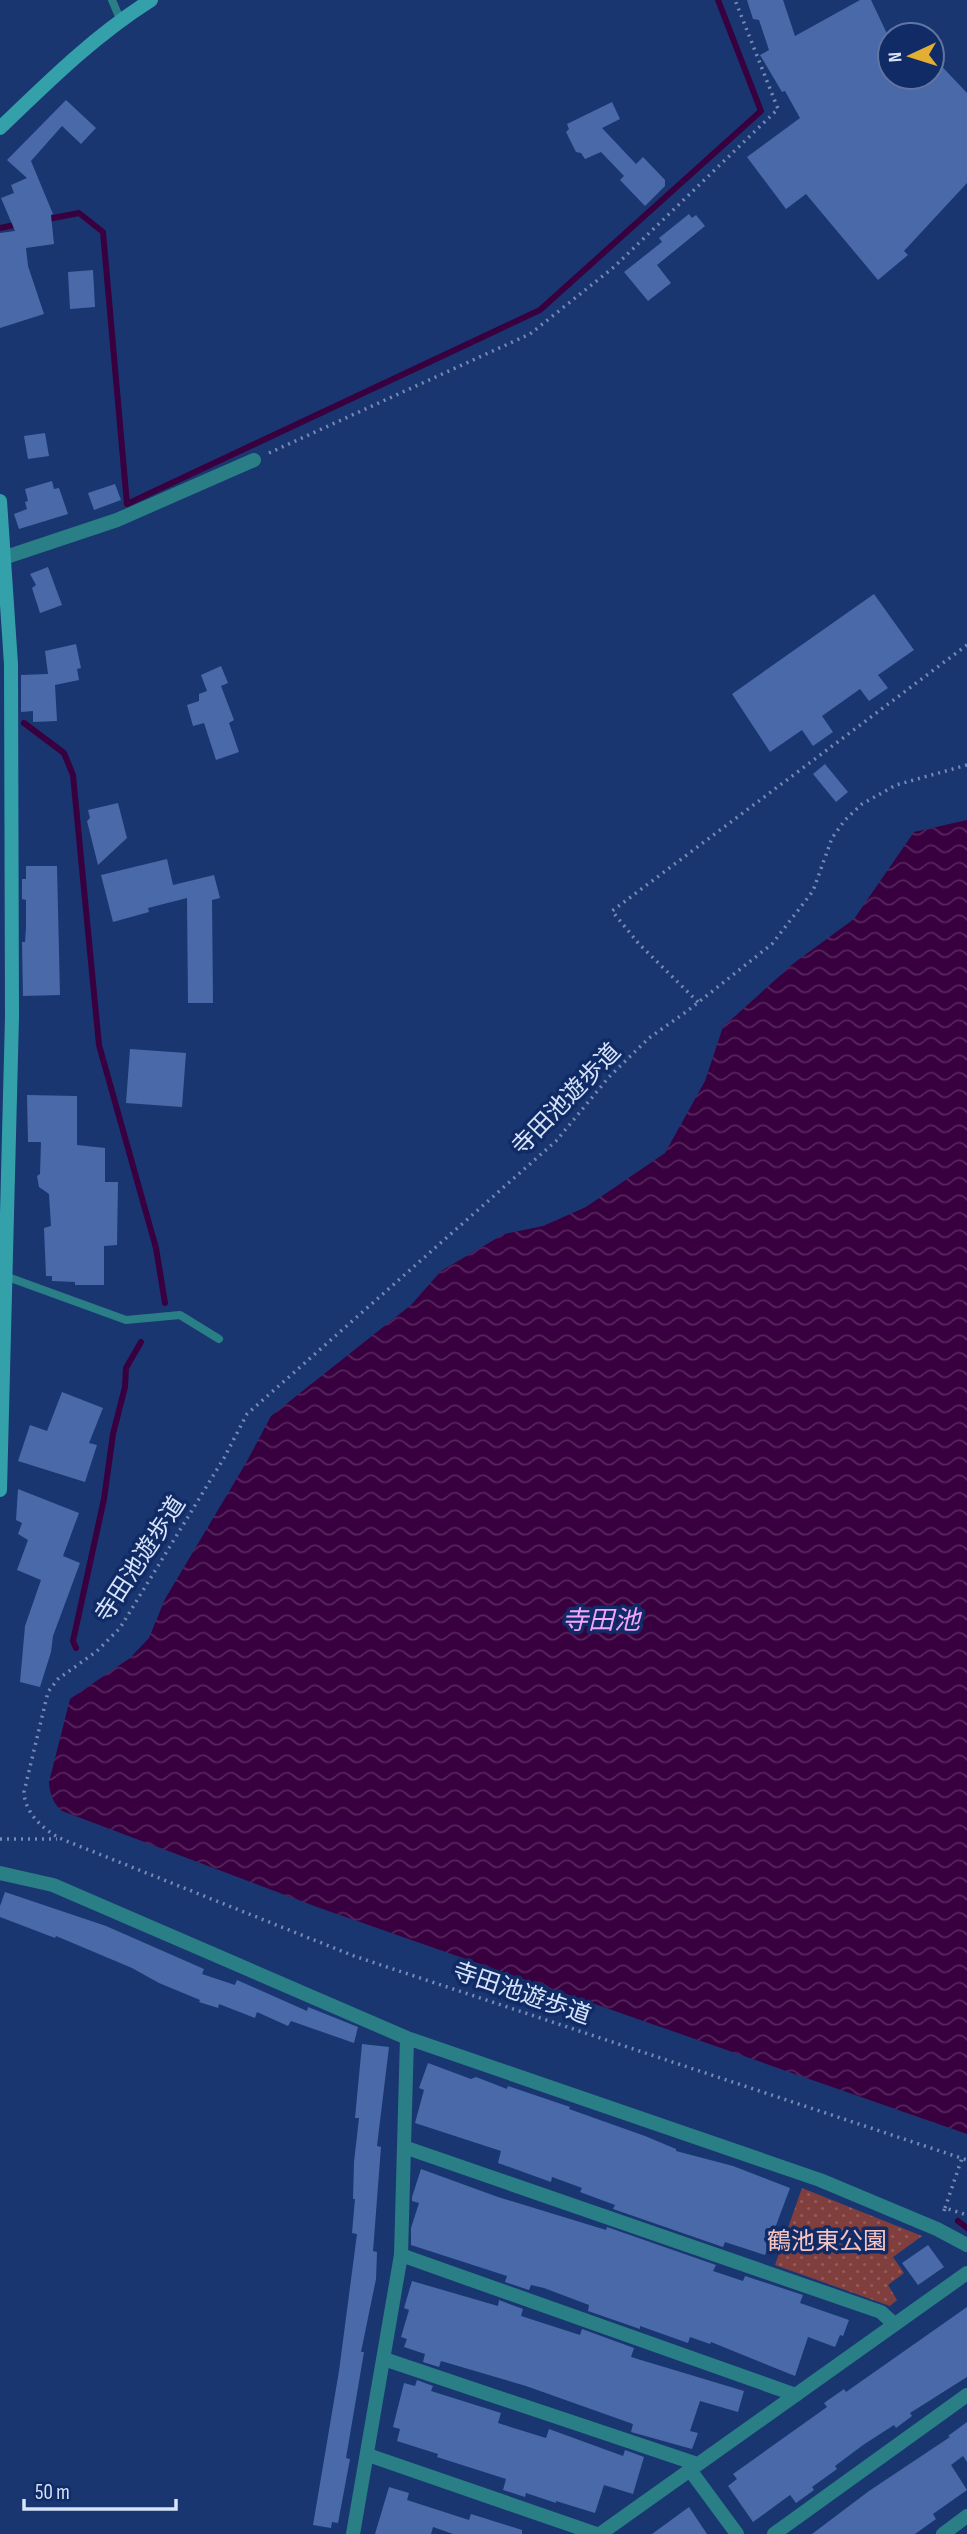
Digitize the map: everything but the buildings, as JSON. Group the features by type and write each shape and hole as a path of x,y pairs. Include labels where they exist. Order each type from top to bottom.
{"street":[{"path":"0,128 68,61 120,19 151,0"},
{"path":"3,558 117,520 254,460"},
{"path":"0,501 11,664 12,989 0,1490"},
{"path":"0,1873 53,1885 407,2038 820,2180 937,2229 967,2245"},
{"path":"354,2534 401,2255 407,2038"},
{"path":"404,2147 881,2312 894,2324"},
{"path":"401,2255 796,2395"},
{"path":"368,2455 598,2534 967,2273"},
{"path":"384,2359 694,2467 737,2534"},
{"path":"774,2534 967,2395"},
{"path":"943,2534 967,2516"}],"lane":[{"path":"112,0 120,19"},
{"path":"5,1276 126,1320 180,1315 219,1339"}],"path":[{"path":"254,460 530,334 624,258 778,109 736,0"},
{"path":"698,1002 639,944 612,911 967,645"},
{"name":"寺田池遊歩道","path":"964,2159 354,1956 60,1838 43,1829 24,1804 24,1792 48,1692 58,1679 97,1651 120,1628 224,1458 247,1414 556,1141 609,1077 649,1038 772,944 813,891 832,838 845,820 862,804 896,785 967,765"},
{"path":"0,1839 60,1838"},
{"path":"945,2208 964,2159"}],"green space":[{"name":"鶴池東公園","path":"802,2188 922,2236 893,2257 904,2273 888,2285 897,2300 890,2306 775,2265"}],"water":[{"name":"寺田池","path":"967,820 967,2134 317,1907 62,1811 52,1798 49,1782 70,1699 130,1658 149,1638 165,1599 271,1416 411,1305 441,1271 504,1234 543,1226 586,1207 665,1153 705,1081 723,1027 794,963 854,919 914,832"}],"waterway":[{"path":"43,220 79,213 103,232 127,504 540,310 761,111 718,0"},
{"path":"0,228 19,224"},
{"path":"24,723 64,753 73,775 99,1045 156,1248 165,1303"},
{"path":"76,1648 73,1641 104,1499 113,1434 125,1387 126,1368 141,1342"},
{"path":"958,2221 967,2228"}]}
